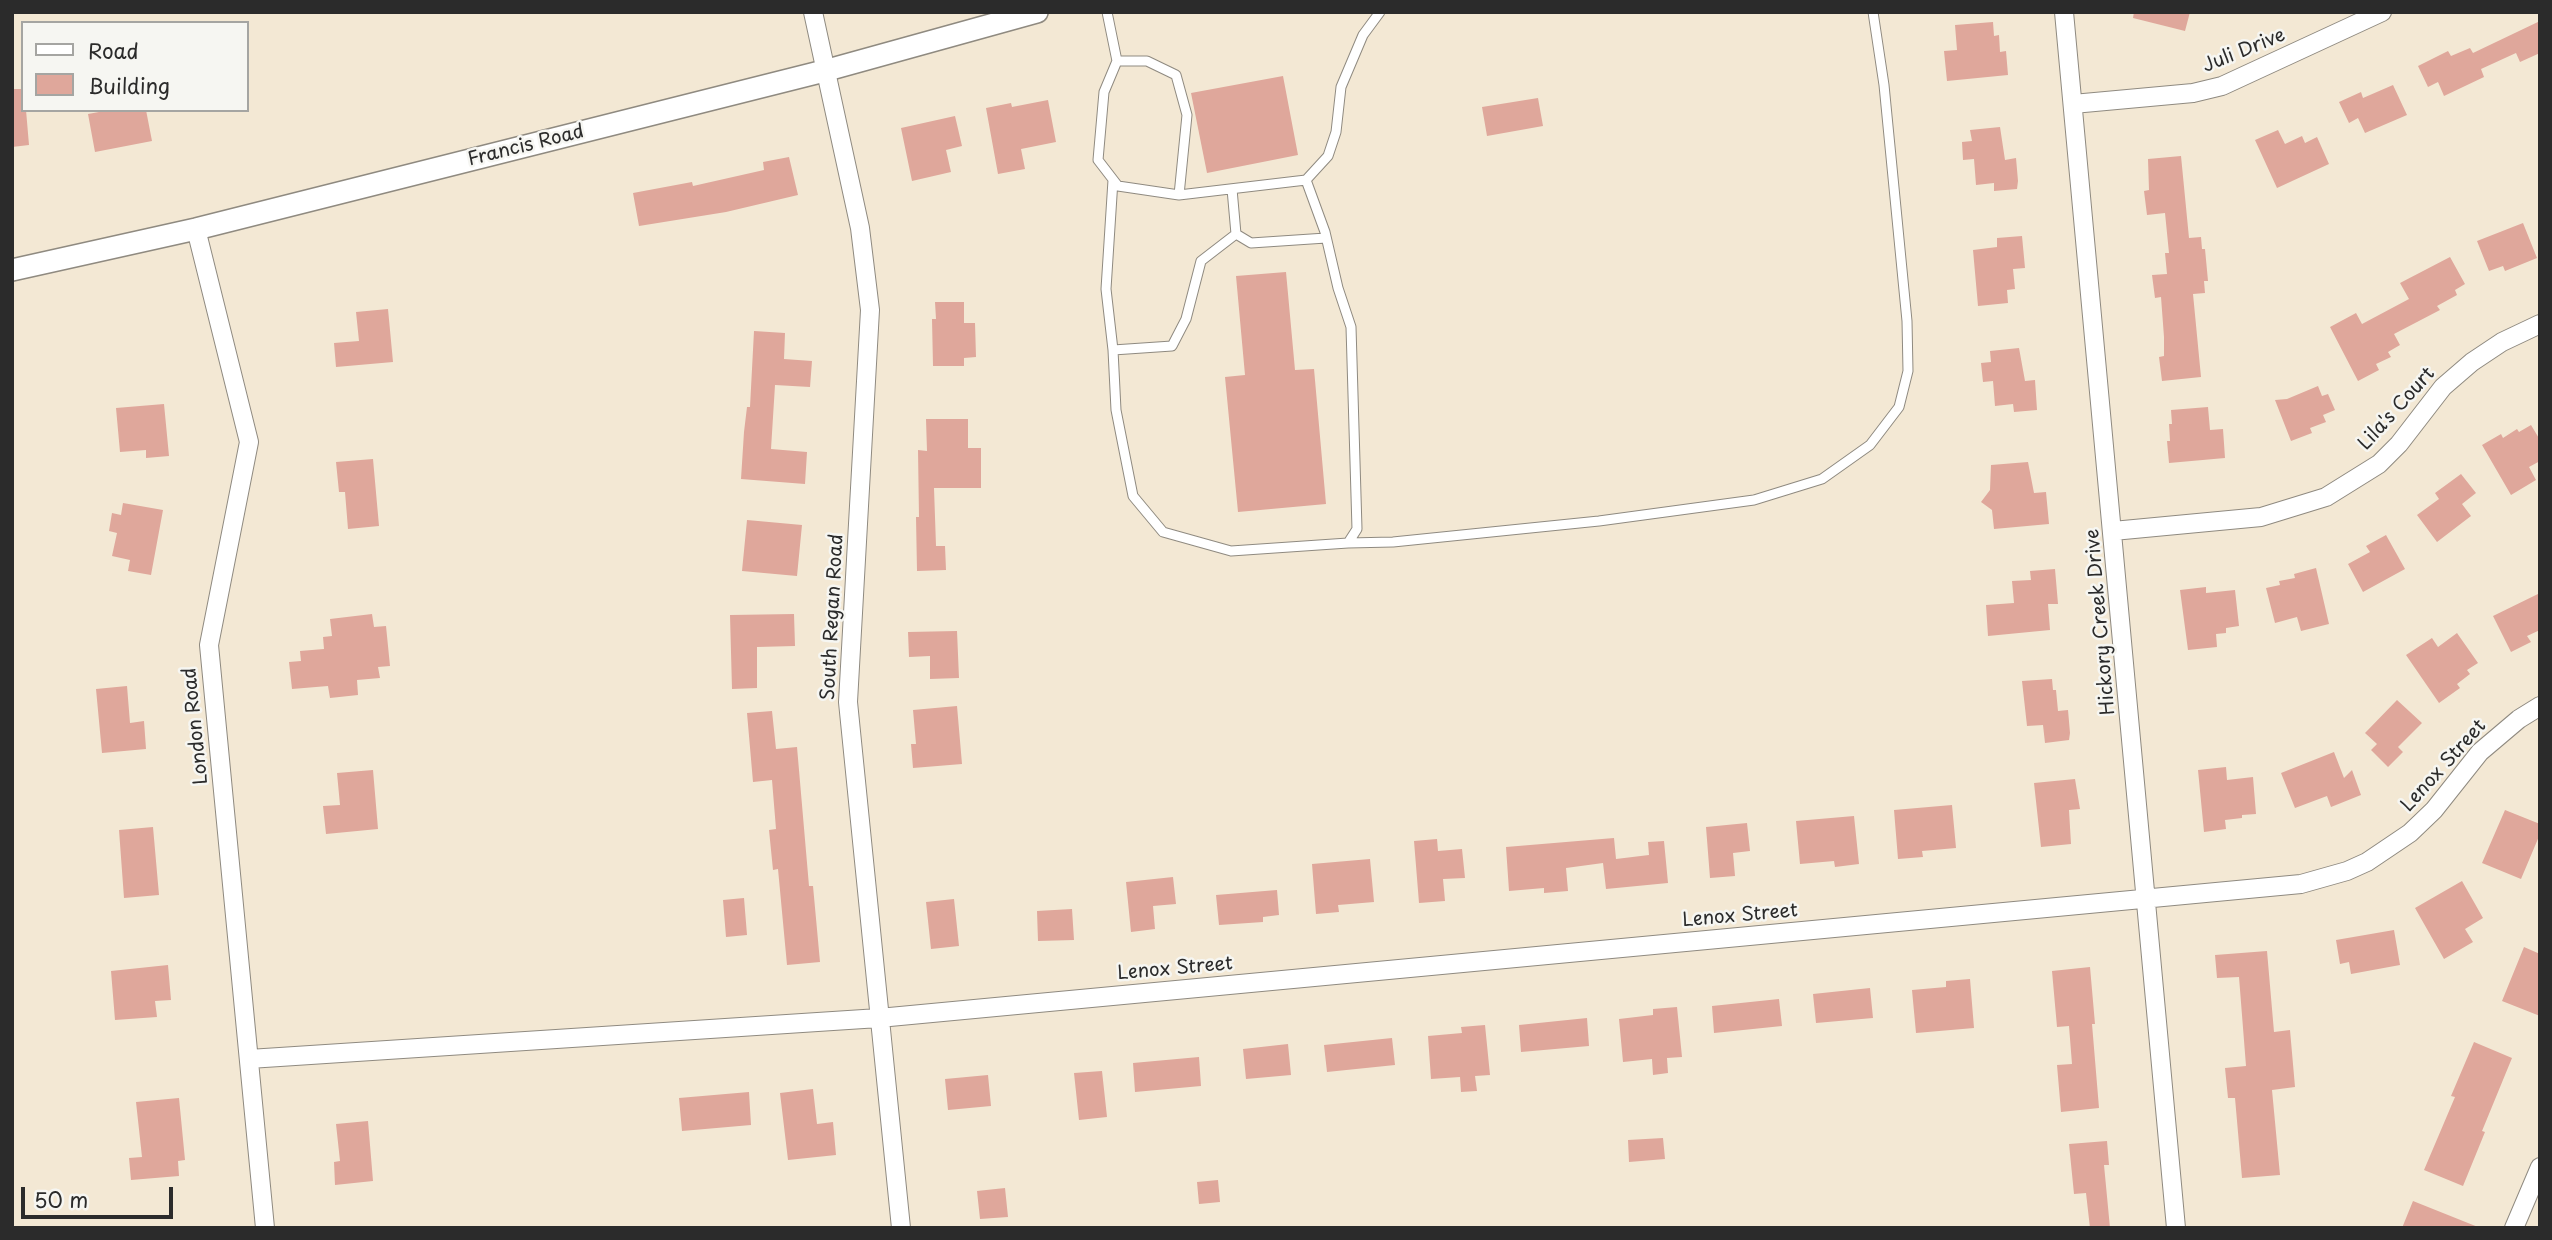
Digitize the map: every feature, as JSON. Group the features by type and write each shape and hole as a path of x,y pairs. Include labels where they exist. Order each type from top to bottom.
{"street":[{"name":"South Regan Road","path":"813,12 860,228 870,310 848,702 901,1228"},
{"name":"Francis Road","path":"12,270 196,229 824,71 1037,12"},
{"name":"Hickory Creek Drive","path":"2064,12 2176,1228"},
{"name":"Juli Drive","path":"2073,104 2193,93 2222,86 2382,12"},
{"name":"London Road","path":"196,229 249,442 209,645 265,1228"},
{"name":"Lila's Court","path":"2113,531 2261,517 2326,497 2379,464 2399,444 2443,387 2472,362 2502,342 2540,324"},
{"name":"Lenox Street","path":"249,1059 879,1018 2301,884 2367,862 2410,833 2434,810 2480,752 2519,719 2540,706"},
{"path":"2514,1228 2540,1167"}],"lane":[{"path":"1107,12 1117,61 1104,92 1098,160 1118,187 1179,195 1306,180 1328,156 1336,132 1341,87 1363,35 1380,12"},
{"path":"1114,180 1106,289 1116,410 1133,496 1163,532 1231,551 1348,542 1393,542 1546,527 1754,500 1822,479 1870,445 1899,407 1908,371 1907,321 1884,85 1873,12"},
{"path":"1117,61 1147,61 1176,75 1186,115 1179,195"},
{"path":"1306,180 1326,238 1351,327 1357,529 1348,542"},
{"path":"1232,189 1236,234"},
{"path":"1236,234 1251,243 1326,238"},
{"path":"1113,350 1172,346 1186,319 1201,261 1236,234"}],"building":[{"path":"2134,12 2190,12 2185,31 2133,18"},
{"path":"2540,21 2540,53 2520,62 2516,53 2481,69 2484,77 2444,96 2438,82 2428,87 2418,66 2448,51 2451,56 2470,48 2473,53"},
{"path":"1993,22 1994,36 1999,35 2000,52 2006,51 2008,75 1947,81 1944,51 1957,50 1955,25"},
{"path":"1283,76 1298,155 1207,173 1191,93"},
{"path":"2393,85 2407,115 2365,133 2358,118 2349,123 2339,102 2361,92 2363,98"},
{"path":"12,89 21,89 21,112 26,112 29,145 12,147"},
{"path":"1538,98 1543,126 1487,136 1482,107"},
{"path":"1048,100 1056,142 1021,149 1025,169 998,174 986,108 1011,103 1012,107"},
{"path":"146,112 152,141 95,152 88,114"},
{"path":"955,116 962,146 946,150 951,172 912,181 901,128"},
{"path":"2000,127 2005,160 2016,158 2017,189 1994,191 1994,183 1976,185 1974,159 1963,160 1962,142 1972,141 1970,130"},
{"path":"2278,130 2285,144 2302,136 2305,143 2317,137 2329,164 2277,188 2255,140"},
{"path":"2181,156 2189,238 2201,237 2208,281 2204,281 2205,293 2193,294 2201,377 2162,381 2159,357 2164,356 2161,297 2155,298 2152,275 2167,274 2165,253 2169,253 2165,213 2147,215 2144,191 2149,190 2148,159"},
{"path":"789,157 798,195 726,212 639,226 633,193 692,182 693,186 764,170 763,162"},
{"path":"2523,223 2537,258 2505,271 2503,266 2489,271 2477,241"},
{"path":"2022,236 2025,268 2013,269 2015,289 2007,290 2008,303 1978,306 1973,250 1997,247 1997,238"},
{"path":"2450,257 2465,284 2455,290 2457,295 2437,306 2440,310 2394,334 2400,345 2388,352 2391,357 2376,364 2379,370 2358,381 2330,327 2356,313 2362,324 2409,299 2400,283"},
{"path":"1286,272 1295,370 1314,369 1326,504 1238,512 1225,377 1245,375 1236,276"},
{"path":"935,302 964,302 964,323 975,323 976,357 964,358 964,366 933,366 932,319 936,319"},
{"path":"388,309 393,362 336,367 334,343 359,341 356,312"},
{"path":"754,331 785,333 784,359 812,361 810,387 775,385 771,449 807,452 805,484 741,479 747,407 750,407"},
{"path":"2019,348 2025,381 2035,380 2037,410 2014,412 2013,404 1995,406 1993,381 1983,382 1981,363 1991,362 1990,351"},
{"path":"2318,386 2322,396 2328,394 2335,410 2323,415 2326,422 2310,428 2312,433 2291,441 2275,400 2287,399"},
{"path":"164,404 169,456 146,458 146,450 120,452 116,408"},
{"path":"2208,407 2210,430 2223,429 2225,458 2169,463 2167,441 2170,441 2171,410"},
{"path":"926,419 968,419 968,448 981,448 981,488 934,488 936,546 945,546 946,570 917,571 918,450 927,451"},
{"path":"2531,425 2540,440 2540,461 2529,467 2536,480 2511,495 2482,445 2501,434 2503,438 2517,429 2519,432"},
{"path":"373,459 379,526 348,529 345,492 339,492 336,462"},
{"path":"2028,462 2034,493 2046,492 2049,524 1994,529 1992,510 1981,502 1990,490 1991,465"},
{"path":"2461,474 2476,493 2462,504 2471,516 2437,542 2417,515 2439,499 2435,493"},
{"path":"123,503 163,510 151,575 128,571 130,560 112,556 117,533 109,531 112,513 121,515"},
{"path":"747,520 802,525 797,576 742,571"},
{"path":"2386,535 2405,569 2363,592 2348,564 2370,552 2366,546"},
{"path":"2316,568 2329,624 2301,631 2297,617 2275,623 2266,588 2280,585 2279,581 2295,578 2294,574"},
{"path":"2055,569 2058,604 2048,604 2050,630 1988,636 1986,605 2014,603 2012,581 2031,580 2030,571"},
{"path":"2206,587 2206,593 2235,590 2239,626 2226,628 2226,633 2216,634 2217,647 2188,650 2180,590"},
{"path":"2540,593 2540,630 2527,636 2531,642 2511,652 2493,616"},
{"path":"372,614 374,627 386,626 390,666 378,667 380,678 357,680 358,695 330,698 328,686 292,689 289,662 301,661 300,651 324,649 323,637 332,636 330,619"},
{"path":"794,614 795,646 757,647 757,688 732,689 730,615"},
{"path":"957,631 959,678 930,679 930,656 909,657 908,632"},
{"path":"2457,633 2478,663 2467,670 2470,674 2457,684 2460,688 2439,703 2406,655 2432,638 2438,647"},
{"path":"2052,679 2058,711 2068,710 2070,733 2069,740 2045,743 2043,725 2027,726 2022,681"},
{"path":"127,686 130,723 144,721 146,749 102,753 96,689"},
{"path":"2397,700 2422,723 2398,747 2403,752 2388,767 2371,750 2377,744 2365,733"},
{"path":"957,706 962,764 913,768 911,744 916,744 913,710"},
{"path":"772,711 776,749 797,747 809,886 813,886 820,962 787,965 778,869 773,870 769,830 776,829 772,780 753,782 747,713"},
{"path":"2334,752 2344,778 2352,770 2361,795 2331,807 2327,796 2295,808 2281,773"},
{"path":"2226,767 2227,780 2253,777 2256,814 2225,820 2226,829 2204,832 2198,770"},
{"path":"373,770 378,829 326,834 323,806 340,805 337,773"},
{"path":"2075,779 2080,809 2069,810 2071,844 2041,847 2034,783"},
{"path":"1952,805 1956,848 1922,851 1923,857 1898,859 1894,810"},
{"path":"2505,810 2540,824 2540,834 2521,879 2482,863"},
{"path":"1854,816 1859,864 1835,867 1834,861 1800,864 1796,821"},
{"path":"1747,823 1750,851 1733,853 1735,876 1710,878 1706,827"},
{"path":"153,827 159,895 124,898 119,830"},
{"path":"1614,838 1616,859 1649,855 1648,842 1664,841 1668,883 1606,889 1603,863 1566,868 1568,891 1544,893 1544,888 1509,891 1506,847"},
{"path":"1437,839 1438,851 1462,849 1465,878 1443,879 1445,901 1419,903 1414,841"},
{"path":"1370,859 1374,902 1338,905 1339,912 1316,914 1312,864"},
{"path":"1173,877 1176,904 1153,906 1155,929 1131,932 1126,882"},
{"path":"2462,881 2483,918 2465,929 2473,942 2444,959 2415,908"},
{"path":"1277,890 1279,915 1263,917 1263,922 1219,925 1216,895"},
{"path":"744,898 747,935 726,937 723,900"},
{"path":"954,899 959,946 931,949 926,902"},
{"path":"1072,909 1074,940 1038,941 1037,911"},
{"path":"2394,930 2400,965 2351,974 2349,962 2340,964 2336,940"},
{"path":"2524,947 2540,954 2540,1016 2502,1001"},
{"path":"2267,951 2274,1032 2290,1030 2295,1087 2272,1090 2280,1175 2242,1178 2235,1098 2228,1098 2225,1068 2246,1066 2239,977 2217,978 2215,955"},
{"path":"168,965 171,1000 155,1001 157,1017 115,1020 111,971"},
{"path":"2090,967 2099,1108 2061,1112 2057,1065 2072,1064 2069,1026 2057,1027 2052,971"},
{"path":"1970,979 1974,1028 1916,1033 1912,990 1946,987 1946,981"},
{"path":"1870,988 1873,1018 1816,1023 1813,994"},
{"path":"1779,999 1782,1026 1714,1033 1712,1006"},
{"path":"1677,1007 1682,1057 1667,1058 1668,1073 1653,1075 1652,1059 1623,1062 1619,1019 1653,1015 1653,1009"},
{"path":"1587,1018 1589,1046 1521,1052 1519,1025"},
{"path":"1485,1025 1490,1075 1475,1076 1477,1091 1461,1092 1460,1077 1431,1079 1428,1036 1462,1033 1461,1027"},
{"path":"1392,1038 1395,1065 1327,1072 1324,1045"},
{"path":"2474,1042 2512,1058 2463,1186 2424,1170 2455,1097 2451,1096"},
{"path":"1288,1044 1291,1075 1246,1079 1243,1049"},
{"path":"1199,1057 1201,1086 1135,1092 1133,1063"},
{"path":"1102,1071 1107,1117 1079,1120 1074,1073"},
{"path":"988,1075 991,1106 948,1110 945,1079"},
{"path":"813,1089 817,1124 833,1122 836,1155 788,1160 780,1093"},
{"path":"749,1092 751,1125 682,1131 679,1098"},
{"path":"179,1098 185,1160 178,1161 179,1176 131,1180 129,1158 142,1157 136,1102"},
{"path":"368,1121 373,1181 335,1185 334,1162 340,1161 336,1124"},
{"path":"1663,1138 1665,1159 1629,1162 1628,1140"},
{"path":"2107,1141 2109,1165 2104,1165 2110,1228 2090,1228 2086,1193 2074,1194 2069,1144"},
{"path":"1218,1180 1220,1202 1199,1204 1197,1182"},
{"path":"1005,1188 1008,1217 980,1219 977,1191"},
{"path":"2413,1201 2478,1227 2478,1228 2402,1228"}]}
